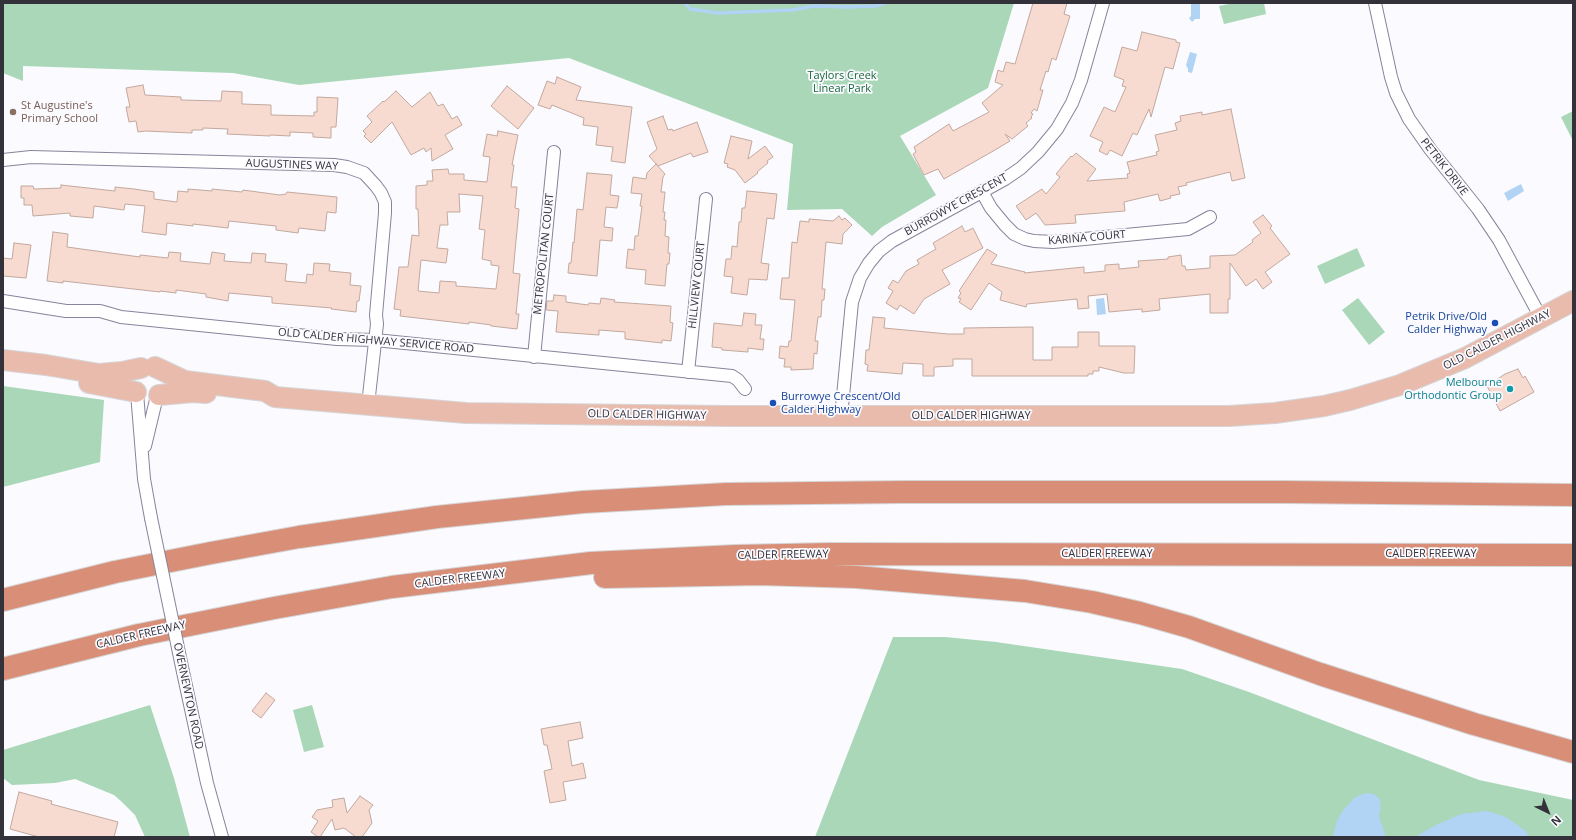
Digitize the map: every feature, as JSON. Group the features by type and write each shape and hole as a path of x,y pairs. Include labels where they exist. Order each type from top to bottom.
{"highway":[{"path":"1286,492 1456,487 1573,480"},
{"path":"3,600 115,572 211,552 299,537 437,516 584,502 770,493 1286,492 1573,495"},
{"name":"CALDER FREEWAY","path":"3,669 139,635 321,599 392,587 591,563 735,556 830,554 1573,554"},
{"path":"321,599 393,590 536,579 718,574 856,577 1025,591 1092,602 1163,619 1320,674 1474,724 1573,752"}],"main road":[{"name":"OLD CALDER HIGHWAY","path":"136,393 147,398 158,395 193,392 242,400 264,401 275,397 466,413 841,416 1229,416 1299,410 1350,400 1420,378 1464,358 1573,301"},
{"path":"3,360 46,365 99,374 148,368 160,370 165,380 163,390 158,395"},
{"name":"OLD CALDER HIGHWAY","path":"148,368 185,381 265,391 275,397"},
{"path":"136,393 133,388 133,379 137,371 148,368"},
{"path":"3,372 92,383 136,393"}],"street":[{"name":"BURROWYE CRESCENT","path":"841,416 852,302 860,278 868,263 892,241 982,192 1021,168 1038,152 1058,129 1072,103 1081,80 1104,3"},
{"name":"PETRIK DRIVE","path":"1375,3 1391,77 1396,93 1409,120 1478,209 1499,240 1541,318"},
{"name":"METROPOLITAN COURT","path":"534,357 554,152"},
{"name":"AUGUSTINES WAY","path":"3,160 31,157 334,165 356,169 364,173 376,186 384,202 386,213 368,405"},
{"name":"KARINA COURT","path":"982,192 997,215 1014,234 1025,239 1038,241 1053,242 1188,229 1210,217"},
{"name":"HILLVIEW COURT","path":"688,372 706,199"},
{"name":"OLD CALDER HIGHWAY SERVICE ROAD","path":"3,301 66,311 100,311 121,316 337,339 375,340 732,376 738,380 745,389"},
{"name":"OVERNEWTON ROAD","path":"136,393 144,479 151,518 207,783 222,837"},
{"name":"OVERNEWTON ROAD","path":"143,459 150,421 158,395"}],"green space":[{"name":"Taylors Creek Linear Park","path":"3,3 1014,3 988,88 900,136 936,195 882,227 872,236 842,209 787,210 793,144 569,58 299,85 233,73 23,66 23,81 3,73"},
{"path":"1234,3 1264,3 1266,14 1224,24 1219,6"},
{"path":"1573,111 1573,141 1561,117"},
{"path":"1357,248 1365,266 1325,284 1317,266"},
{"path":"1358,298 1385,332 1369,345 1342,310"},
{"path":"3,386 104,400 100,462 3,487"},
{"path":"893,637 945,637 996,642 1182,669 1249,692 1479,780 1573,800 1573,837 815,837"},
{"path":"150,705 174,778 190,837 145,837 135,815 114,795 75,779 55,783 12,785 3,778 3,750"},
{"path":"312,705 324,747 304,752 293,710"}],"water":[{"path":"1191,3 1200,3 1200,19 1195,19 1192,22 1189,18 1191,16"},
{"path":"1190,52 1197,54 1192,73 1188,72 1186,65"},
{"path":"1521,184 1524,191 1508,201 1504,193"},
{"path":"1104,298 1106,314 1097,315 1096,299"},
{"path":"1365,793 1374,794 1379,798 1381,804 1379,816 1386,837 1333,837 1337,820 1344,809 1354,798"},
{"path":"1487,811 1506,817 1526,831 1529,837 1415,837 1436,825 1461,814"}],"building":[{"path":"1033,3 1067,3 1064,14 1070,16 1056,60 1052,58 1048,72 1046,71 1040,90 1043,90 1037,111 1034,109 1031,113 1033,114 1031,117 1032,118 1026,123 1028,126 1012,139 1005,134 1010,141 944,179 938,169 924,175 913,154 916,152 914,147 949,124 953,131 989,112 982,103 1003,85 995,82 998,70 1003,72 1006,62 1015,64"},
{"path":"1142,32 1176,40 1176,42 1180,43 1173,69 1165,67 1151,117 1149,109 1137,135 1133,133 1122,156 1110,150 1107,155 1099,151 1103,142 1090,136 1104,107 1115,112 1126,87 1122,86 1124,80 1114,76 1122,47 1137,51"},
{"path":"557,77 581,87 576,100 632,107 625,163 611,161 613,147 596,145 598,127 583,125 584,118 552,105 550,109 538,105 547,81 555,84"},
{"path":"143,85 145,95 181,97 181,100 221,101 222,91 242,92 242,104 271,105 271,115 314,116 314,112 317,112 317,97 338,98 336,127 331,127 331,138 313,137 313,133 290,132 290,136 227,134 228,129 203,128 203,130 192,130 192,133 138,132 136,121 129,122 126,107 130,107 126,88"},
{"path":"507,86 534,108 518,129 491,106"},
{"path":"396,91 412,107 430,92 438,106 443,104 452,119 457,116 462,125 445,135 453,149 432,161 431,148 426,152 424,148 411,155 392,122 371,143 364,136 366,134 363,131 372,122 367,116"},
{"path":"1231,109 1245,178 1232,181 1230,172 1186,183 1187,185 1178,187 1180,194 1170,196 1171,198 1160,201 1158,194 1124,202 1125,211 1075,215 1076,223 1045,225 1036,213 1026,220 1016,206 1042,189 1046,194 1060,177 1056,174 1071,156 1072,157 1076,153 1096,169 1087,181 1128,178 1127,174 1130,173 1127,162 1157,155 1156,152 1159,151 1155,135 1177,130 1175,123 1181,121 1180,116 1202,112 1202,115"},
{"path":"663,116 668,130 672,129 673,131 697,122 708,152 693,157 691,153 658,166 649,156 657,149 647,122"},
{"path":"498,131 518,135 512,165 514,165 511,187 517,187 515,208 519,209 513,273 520,274 516,314 519,314 517,329 469,322 469,324 400,316 401,310 394,309 399,267 408,267 412,235 419,236 418,209 416,209 416,186 427,185 427,181 433,181 432,170 448,169 449,174 464,174 464,180 487,182 490,157 483,156 487,134 497,136","holes":["459,194 483,196 479,229 485,230 482,259 491,261 491,265 499,266 496,289 456,286 456,282 440,281 439,293 418,291 421,260 446,263 448,249 437,248 440,225 448,225 447,212 460,212"]},
{"path":"731,136 752,141 748,159 765,146 773,157 767,161 768,163 757,172 758,173 745,183 735,170 727,167 728,164 724,163"},
{"path":"656,164 665,174 663,177 661,192 665,192 663,212 665,212 664,220 666,220 665,236 669,237 668,253 670,253 669,264 667,264 665,286 645,284 646,270 626,268 628,249 634,250 635,236 638,236 642,206 640,206 642,194 631,193 633,177 646,179 647,173"},
{"path":"587,173 612,175 610,195 619,196 617,208 606,207 604,227 613,228 612,241 600,240 597,276 568,273 569,263 571,263 573,242 574,243 577,209 583,210"},
{"path":"61,185 115,191 115,187 134,189 154,192 154,199 177,202 178,191 188,192 188,189 212,191 212,189 242,192 243,190 280,195 286,194 287,192 337,197 336,213 327,212 325,231 299,228 298,233 276,230 276,226 229,221 228,228 167,223 166,235 142,232 145,206 125,204 124,210 94,206 93,218 70,216 70,213 33,216 32,205 24,205 24,198 21,198 21,186 33,186 34,189 61,188"},
{"path":"747,191 777,194 774,219 767,218 761,263 769,264 767,280 749,279 747,295 731,293 733,277 724,276 726,259 731,259 732,246 737,247 739,222 741,222 742,208 745,208"},
{"path":"1263,215 1272,226 1270,228 1290,254 1265,272 1272,282 1263,289 1256,279 1246,286 1230,263 1230,299 1228,299 1228,313 1210,313 1210,294 1159,299 1160,310 1142,312 1142,309 1109,312 1107,294 1088,296 1089,308 1078,309 1077,299 1027,304 1026,307 1000,300 1002,292 989,283 971,310 959,302 961,299 958,298 961,293 959,291 987,249 997,255 991,264 1025,272 1024,273 1084,267 1084,273 1105,271 1105,265 1119,264 1119,269 1139,267 1138,261 1168,259 1168,257 1181,255 1182,266 1185,266 1186,270 1210,268 1210,256 1235,255 1253,242 1252,240 1261,233 1253,222"},
{"path":"839,216 842,220 845,218 852,225 843,234 842,244 826,242 822,289 825,289 824,300 822,300 821,317 818,317 815,341 818,341 817,354 814,353 813,369 791,370 791,367 784,367 785,359 779,358 780,346 788,347 789,341 791,341 795,300 780,299 782,278 789,278 792,242 797,243 800,221 809,222 809,219 833,221"},
{"path":"962,226 965,232 973,228 983,248 942,270 950,284 924,299 914,314 900,305 897,310 886,303 893,291 888,288 893,280 898,283 906,271 919,264 917,260 936,249 933,243"},
{"path":"53,232 68,234 67,247 140,257 140,255 168,258 169,252 181,253 180,261 210,264 212,252 225,254 224,261 251,263 252,253 266,254 265,262 287,264 285,281 306,283 307,274 313,275 314,263 330,264 329,271 351,273 350,285 361,286 359,301 357,301 356,312 331,309 332,308 272,303 272,297 229,293 228,301 206,297 206,294 176,290 176,293 160,292 63,281 63,283 47,281"},
{"path":"14,243 31,245 26,278 3,276 3,258 12,259"},
{"path":"554,295 566,296 566,302 588,305 589,303 600,304 601,298 615,300 614,302 671,306 670,322 673,323 671,341 662,340 662,343 625,339 625,332 599,330 599,335 556,332 558,311 546,310 547,301 553,301"},
{"path":"744,313 756,314 755,325 762,325 760,339 764,339 763,350 748,348 748,352 722,350 722,348 712,347 714,323 742,326"},
{"path":"873,317 885,318 884,328 948,334 964,334 964,328 1033,327 1033,360 1052,360 1052,347 1078,347 1078,332 1099,332 1099,346 1135,346 1134,373 1124,373 1099,367 1099,371 1093,371 1093,374 1088,374 1088,376 972,376 972,359 953,359 953,366 934,367 934,376 923,376 923,364 903,363 902,374 867,371 868,365 865,364 866,350 869,350"},
{"name":"Melbourne Orthodontic Group","path":"1518,369 1523,378 1525,376 1534,392 1500,411 1487,386 1505,374"},
{"path":"266,693 275,700 261,718 252,711"},
{"path":"580,722 583,738 568,741 572,766 583,763 586,778 563,782 566,800 550,803 544,771 552,769 547,745 544,745 541,729"},
{"path":"19,792 52,801 51,804 118,822 114,837 39,837 10,829"},
{"path":"360,796 373,805 369,810 372,823 362,837 356,837 344,828 335,830 332,819 320,837 311,832 318,821 312,817 317,810 333,807 332,800 344,798 347,813"}],"waterway":[{"path":"685,3 690,9 718,13 792,10 814,6 876,6 885,3"}],"place":[{"name":"St Augustine's Primary School","path":"13,112"},
{"name":"Petrik Drive/Old Calder Highway","path":"1495,323"},
{"name":"Melbourne Orthodontic Group","path":"1510,389"},
{"name":"Burrowye Crescent/Old Calder Highway","path":"773,403"}]}
